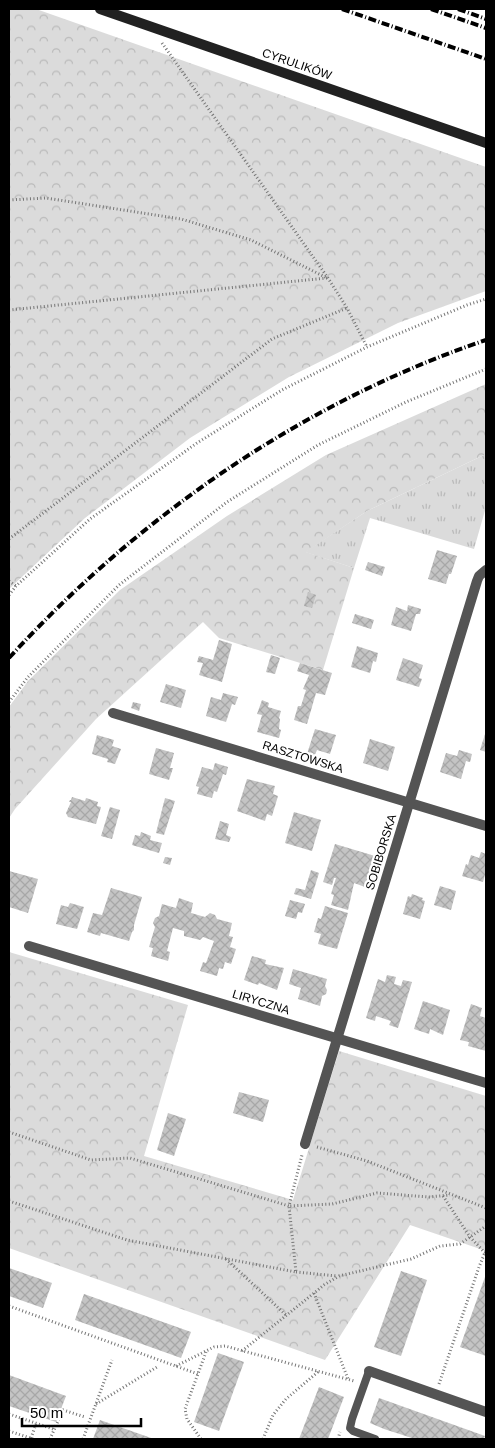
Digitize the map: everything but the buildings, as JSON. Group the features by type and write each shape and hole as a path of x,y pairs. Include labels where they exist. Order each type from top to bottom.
{"main road":[{"name":"CYRULIKÓW","path":"100,9 486,142"}],"street":[{"name":"SOBIBORSKA","path":"305,1144 477,581 479,576 486,570"},
{"name":"RASZTOWSKA","path":"113,713 486,826"},
{"name":"LIRYCZNA","path":"29,946 486,1083"},
{"path":"369,1371 486,1412"}],"lane":[{"path":"369,1371 350,1428 354,1432 375,1439"}],"path":[{"path":"149,26 328,278 368,346"},
{"path":"9,200 46,198 180,218 251,240 328,278"},
{"path":"9,310 328,278"},
{"path":"9,595 16,586 90,519 197,442 282,390 368,346 486,299"},
{"path":"9,539 272,339 347,308"},
{"path":"9,702 28,677 119,585 227,502 318,446 406,402 486,369"},
{"path":"9,581 16,586"},
{"path":"9,1132 91,1160 130,1158 290,1206 332,1204 378,1194 429,1197 452,1195"},
{"path":"296,1272 290,1206 305,1144 367,1162 486,1208"},
{"path":"435,1394 486,1253 470,1237 444,1196"},
{"path":"9,1201 127,1240 296,1272 338,1276 411,1258 440,1246 460,1244 486,1226"},
{"path":"226,1258 286,1314"},
{"path":"242,1351 286,1314 338,1276"},
{"path":"176,1366 214,1347 225,1346 348,1380 314,1293"},
{"path":"9,1306 198,1374"},
{"path":"201,1439 185,1415 184,1408 206,1351"},
{"path":"83,1439 112,1360"},
{"path":"96,1404 157,1367"},
{"path":"263,1439 272,1415 286,1399 319,1371"},
{"path":"50,1439 53,1429 60,1421 63,1410 85,1416"},
{"path":"9,1414 53,1429"},
{"path":"9,1431 32,1439 36,1424"}],"green space":[{"path":"9,9 36,9 486,167 486,291 398,323 289,377 190,438 85,518 9,589"},
{"path":"486,384 486,454 367,511 306,552 354,568 323,670 219,638 203,622 96,719 9,818 9,707 28,681 120,590 227,516 326,455"},
{"path":"486,454 486,507 474,549 370,518 354,568 305,552 367,511"},
{"path":"9,952 188,1005 144,1156 293,1200 339,1051 486,1096 486,1251 410,1225 325,1360 9,1248"}],"railway":[{"path":"342,9 486,59"},
{"path":"431,9 486,28"},
{"path":"458,9 486,19"},
{"path":"9,658 59,606 113,557 169,511 228,469 289,430 353,396 418,366 486,340"}]}
